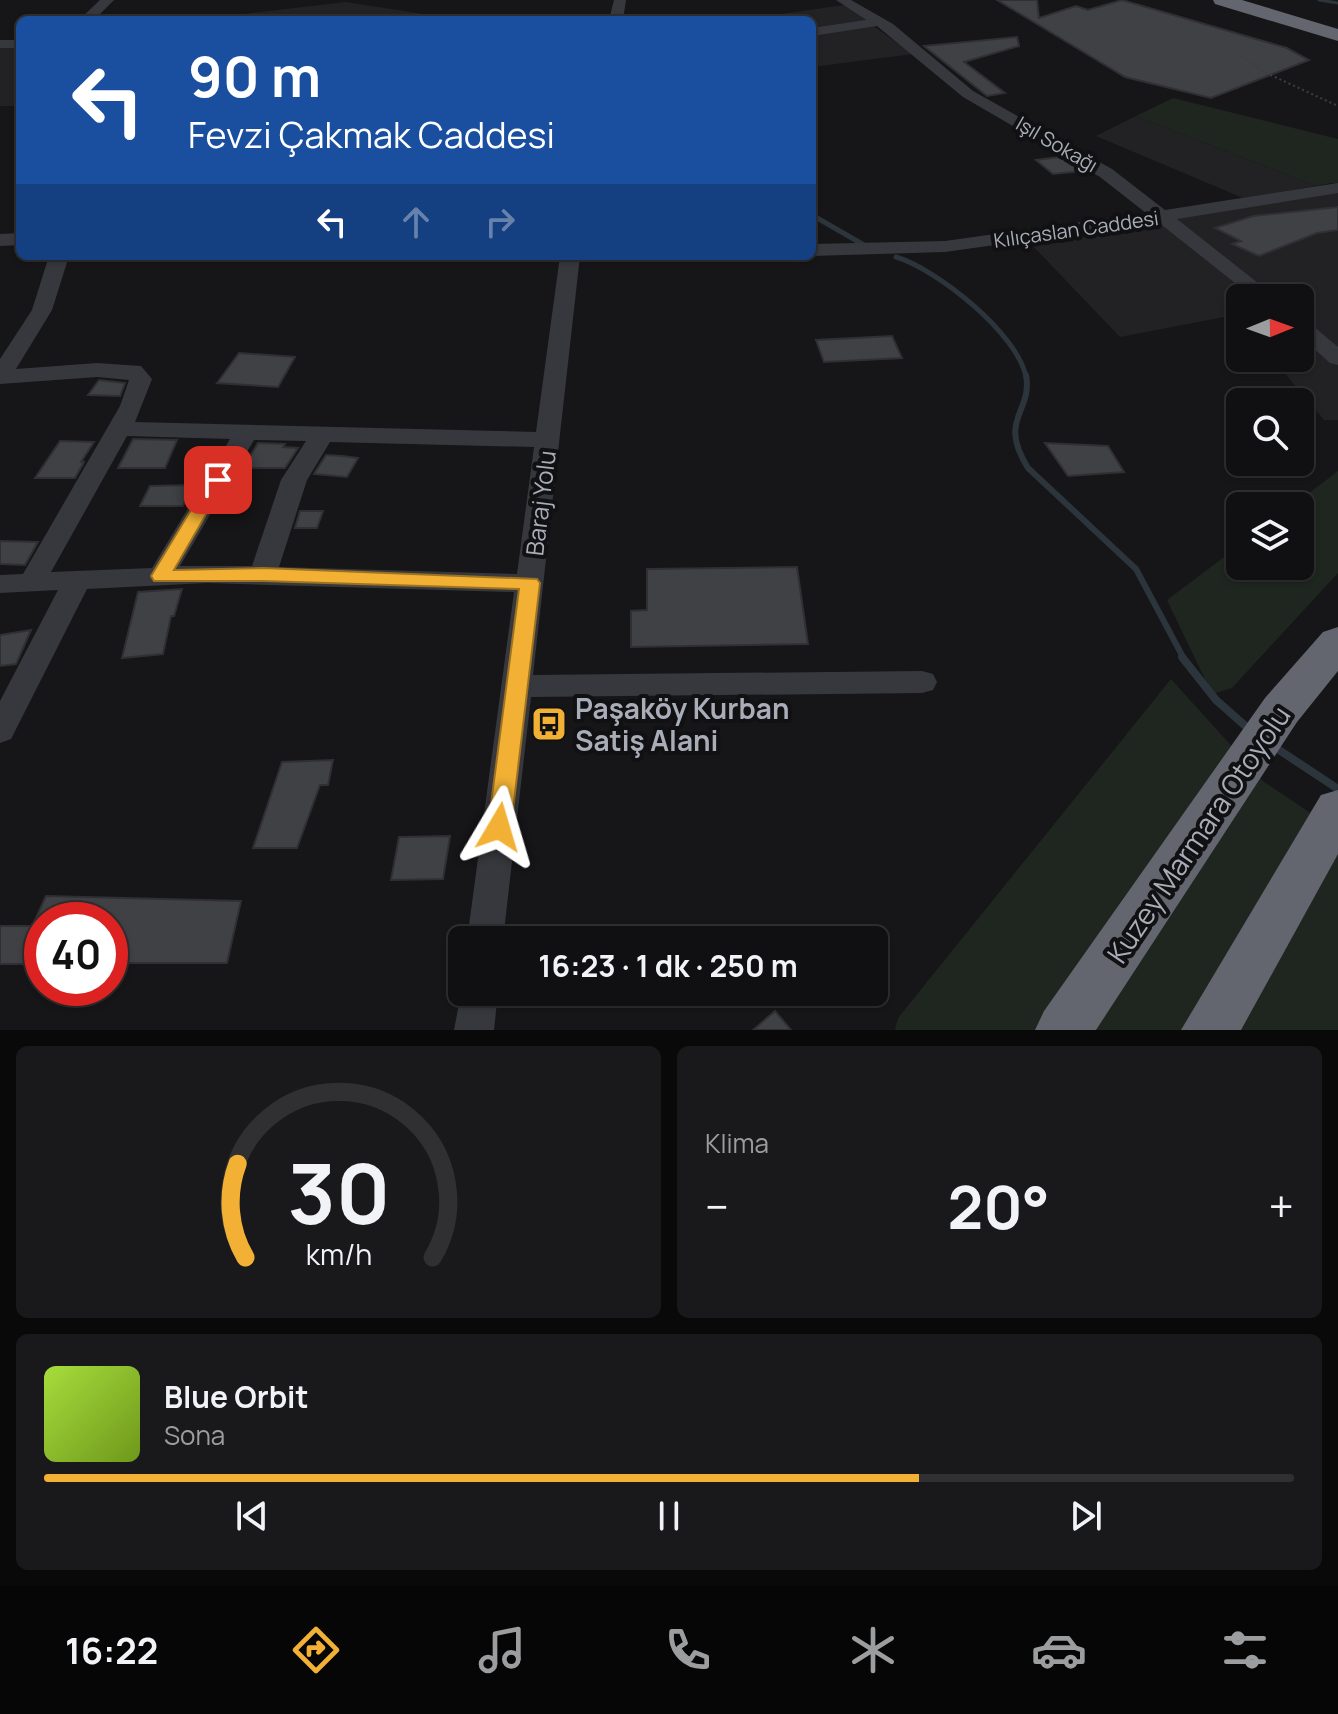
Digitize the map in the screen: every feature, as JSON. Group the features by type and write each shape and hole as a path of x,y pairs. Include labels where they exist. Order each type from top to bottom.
{"highway":[{"path":"1222,0 1338,32"},
{"path":"1229,0 1338,32"},
{"path":"1256,0 1338,19"},
{"path":"1268,0 1338,19"},
{"name":"Kuzey Marmara Otoyolu","path":"1064,1030 1281,710 1338,642"},
{"path":"1210,1030 1338,809"}],"street":[{"path":"90,16 108,0"},
{"name":"Işıl Sokağı","path":"842,0 880,22 968,94 1069,148 1167,217 1250,284"},
{"path":"816,31 880,22"},
{"name":"Kılıçaslan Caddesi","path":"816,250 921,249 1167,217 1338,188"},
{"path":"0,376 42,310 58,260"},
{"name":"Baraj Yolu","path":"487,926 570,260"},
{"path":"1314,337 1338,358"},
{"path":"0,376 97,370 133,371 141,379 132,406 32,582"},
{"path":"118,429 548,440"},
{"path":"161,576 246,433"},
{"path":"263,574 294,480 322,435"},
{"path":"0,584 263,574 530,583"},
{"path":"0,731 77,581"},
{"path":"517,686 922,682"},
{"path":"474,1030 477,1006"}],"path":[{"path":"1237,53 1264,72 1338,106"}],"shaded area":[{"path":"346,2 436,16 227,16"},
{"path":"844,5 913,54 816,66 816,16 767,16"},
{"path":"0,46 16,46 16,106 0,106"},
{"path":"1173,98 1338,139 1338,185 1316,186 1136,116"},
{"path":"1136,116 1316,186 1243,198 1096,136"},
{"path":"1338,192 1338,420 1324,420 1314,408 1314,388 1297,388 1284,372 1314,372 1314,284 1226,284 1226,319 1120,337 1029,242"},
{"path":"1338,471 1338,573 1232,688 1212,694 1167,600 1226,556 1226,580 1314,580 1314,492 1310,492"},
{"path":"1171,679 1264,782 1338,831 1338,1030 895,1030 898,1018"}],"building":[{"path":"997,0 1037,0 1039,18 1076,6 1088,10 1122,0 1287,48 1309,60 1211,98 1125,77"},
{"path":"1017,37 1019,46 964,62 1005,93 987,96 924,46"},
{"path":"1060,157 1082,171 1053,174 1036,160"},
{"path":"1338,207 1338,230 1317,233 1259,256 1232,244 1241,241 1215,228 1253,216"},
{"path":"892,336 902,358 824,362 816,340"},
{"path":"239,353 295,357 278,387 217,383"},
{"path":"99,380 125,383 120,396 88,395"},
{"path":"133,439 177,440 165,468 118,468"},
{"path":"60,441 94,442 75,478 35,478"},
{"path":"258,443 298,448 285,468 243,468"},
{"path":"1045,443 1108,446 1124,472 1068,476"},
{"path":"326,455 358,458 347,477 314,474"},
{"path":"192,485 183,506 140,506 150,486"},
{"path":"300,511 323,511 317,528 295,528"},
{"path":"0,541 38,542 25,565 0,564"},
{"path":"797,567 808,644 631,647 631,611 647,610 647,569"},
{"path":"182,589 174,616 171,616 163,654 122,658 138,592"},
{"path":"31,630 16,664 0,666 0,635"},
{"path":"333,760 328,785 320,785 297,848 253,848 282,762"},
{"path":"450,836 443,879 391,880 399,837"},
{"path":"46,896 241,901 227,963 128,963 128,902 43,902"},
{"path":"0,926 24,926 24,964 0,964"},
{"path":"775,1011 791,1030 753,1030"}],"waterway":[{"path":"1319,0 1338,3"},
{"path":"816,217 864,245"},
{"path":"896,257 932,275 973,305 1008,342 1020,360 1026,377"},
{"path":"1026,375 1027,388 1018,417 1016,438 1028,468 1136,569 1184,659"},
{"path":"1182,657 1216,700 1250,730"},
{"path":"1273,746 1338,789"}],"place":[{"name":"Paşaköy Kurban Satiş Alani","path":"549,724"}],"route":[{"path":"218,480 161,576 263,574 530,583 499,827"}]}
